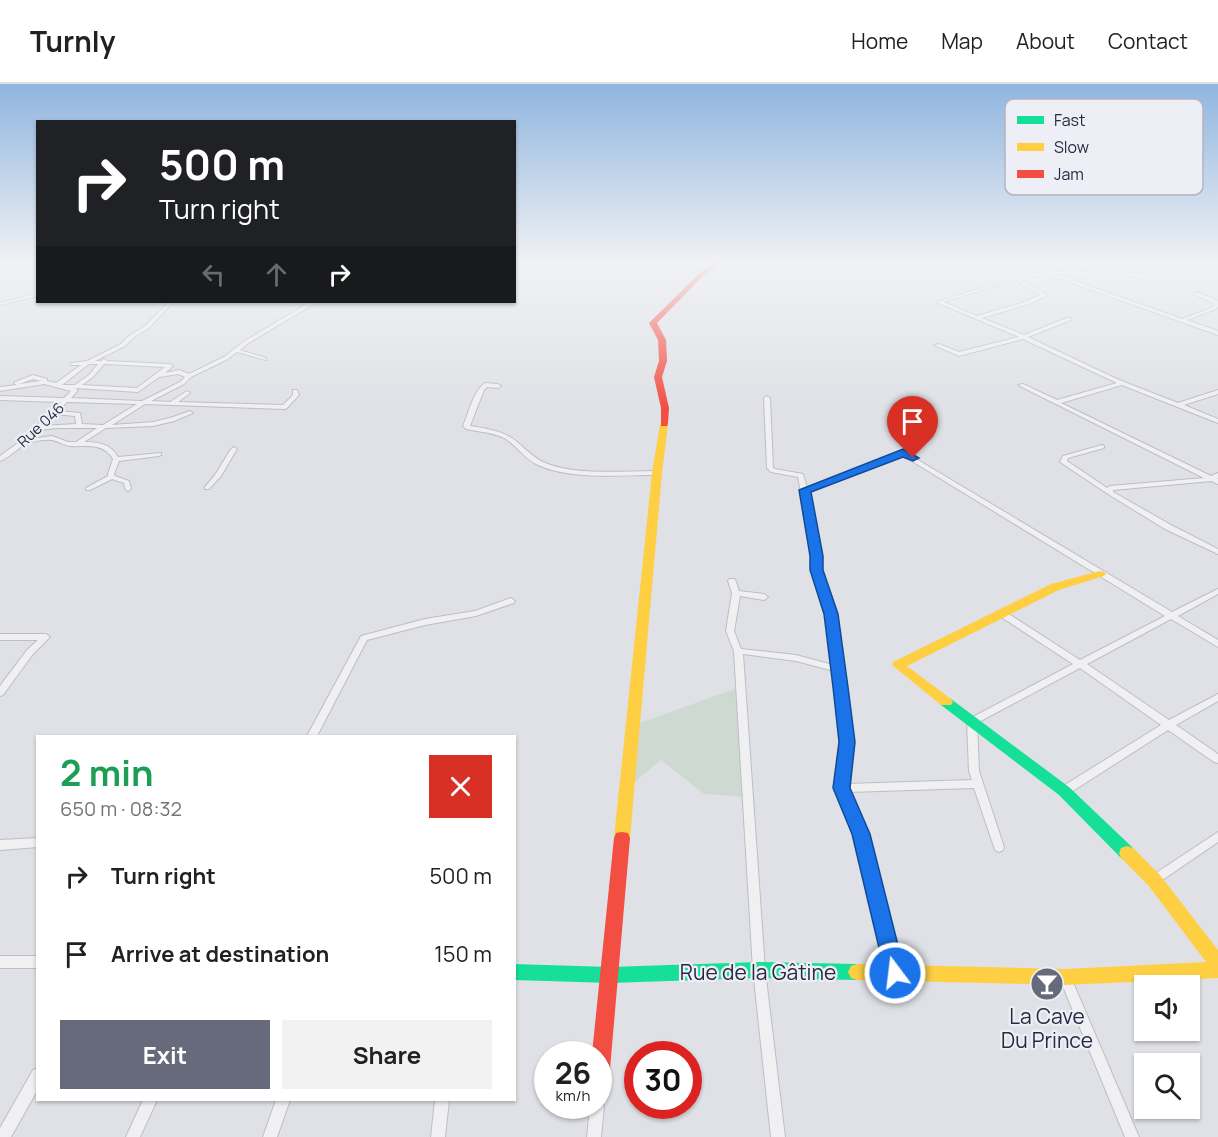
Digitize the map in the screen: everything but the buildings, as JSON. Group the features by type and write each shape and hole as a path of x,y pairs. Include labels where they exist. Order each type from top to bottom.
{"street":[{"path":"62,385 75,367 111,351 147,327 161,310"},
{"path":"23,442 45,438 71,444 79,442 159,394 182,383 189,376 238,351 245,343 299,310"},
{"path":"603,1041 657,473 663,442 665,408 658,377 663,360 662,340 653,323 664,310"},
{"path":"958,310 1024,337 1123,383 1218,421"},
{"path":"977,318 1003,310"},
{"path":"1152,310 1218,333"},
{"path":"1185,322 1184,319 1195,313 1213,310"},
{"path":"1207,312 1218,316"},
{"path":"937,345 958,354 1024,337 1069,319"},
{"path":"75,386 92,376 111,351"},
{"path":"238,351 264,358"},
{"path":"88,363 170,366 138,390"},
{"path":"75,367 78,379 75,386"},
{"path":"157,376 179,372 189,376"},
{"name":"Rue 046","path":"0,457 11,452 23,442 75,390 51,382 3,389"},
{"path":"1057,402 1123,383"},
{"path":"62,385 138,390 159,394"},
{"path":"498,386 485,385 481,390 466,426 468,428 488,431 512,441 532,459 554,469 657,473"},
{"path":"1021,385 1216,479"},
{"path":"0,398 285,407 296,395 294,391"},
{"path":"1179,405 1218,392"},
{"path":"168,404 187,393"},
{"path":"767,398 770,468 774,471 801,475 805,490 817,556 817,570 831,614 847,742 841,788 861,834 895,973"},
{"path":"53,412 78,414 79,426"},
{"path":"38,428 104,426 170,420 190,413"},
{"path":"79,442 108,448 116,459"},
{"path":"1102,447 1065,458 1063,462 1110,494 1168,528 1218,552"},
{"path":"207,488 218,476 234,449"},
{"path":"116,459 159,453"},
{"path":"805,490 903,453 1218,644"},
{"path":"112,477 116,459"},
{"path":"88,489 112,477 127,482 128,489"},
{"path":"1110,494 1110,488 1125,485 1216,479"},
{"path":"1100,574 1054,587 898,664 1064,791 1154,880 1218,964"},
{"path":"732,581 736,593 730,631 738,651 759,970 778,1137"},
{"path":"972,721 1218,591"},
{"path":"736,593 764,597"},
{"path":"313,735 364,638 425,622 476,613 511,601"},
{"path":"1001,613 1170,724 1218,759"},
{"path":"0,637 46,637 30,652 0,693"},
{"path":"738,651 796,658 838,669"},
{"path":"1064,791 1170,724 1218,697"},
{"path":"972,721 974,771 999,847"},
{"path":"841,788 978,784"},
{"path":"1154,880 1218,836"},
{"path":"0,845 36,842"},
{"path":"0,962 36,962"},
{"name":"Rue de la Gâtine","path":"516,972 610,975 759,970 1065,977 1218,970"},
{"path":"1065,977 1132,1137"},
{"path":"3,1137 36,1079"},
{"path":"133,1137 150,1101"},
{"path":"270,1137 283,1101"},
{"path":"438,1137 442,1101"},
{"path":"594,1137 596,1119"}],"shaded area":[{"path":"740,687 747,797 704,794 661,760 627,788 634,725"}],"traffic: fast":[{"path":"946,702 1064,791 1127,853"},
{"path":"516,972 610,975 759,970 857,972"}],"traffic: slow":[{"path":"622,838 657,473 664,424"},
{"path":"946,702 898,665 1055,587 1100,574"},
{"path":"1127,853 1154,880 1218,964"},
{"path":"857,972 1065,977 1218,970"}],"traffic: jam":[{"path":"664,424 665,408 658,377 663,361 662,340 653,323 666,310"},
{"path":"603,1041 622,838"}],"place":[{"name":"La Cave Du Prince","path":"1047,984"}],"route":[{"path":"895,973 873,891 861,834 841,788 847,742 831,614 817,570 817,556 805,490 903,453 913,458"}]}
